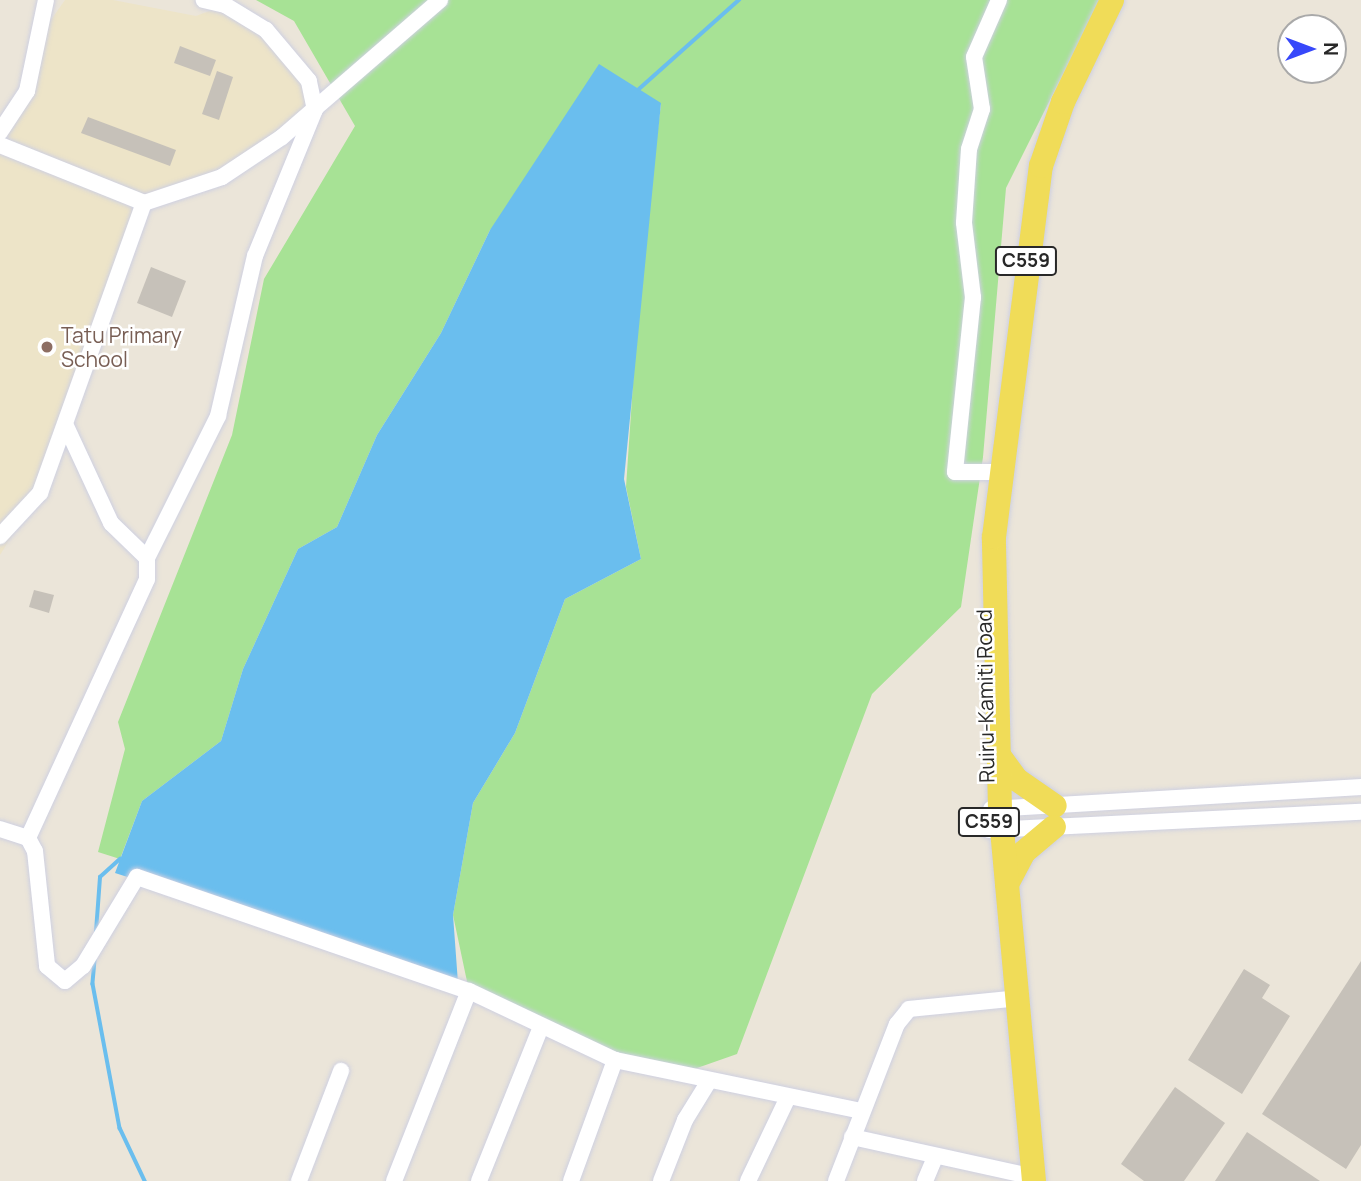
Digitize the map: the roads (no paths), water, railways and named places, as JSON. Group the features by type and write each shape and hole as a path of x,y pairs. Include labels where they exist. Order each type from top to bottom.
{"main road":[{"name":"Ruiru-Kamiti Road","path":"1034,1179 995,819 981,638 984,583 1003,472 1041,166 1063,102 1112,0"},
{"name":"Ruiru-Kamiti Road","path":"994,537 998,754 995,819 1007,884 1015,999"},
{"path":"998,754 1016,779 1065,816 1024,852 1007,884"}],"street":[{"path":"0,132 27,91 46,0"},
{"path":"29,838 147,579 147,558 218,416 255,256 315,110 309,81 266,30 225,5 204,0"},
{"path":"0,145 144,203 222,177 315,110 440,0"},
{"path":"999,0 974,57 982,108 969,149 964,223 973,297 955,472 1003,472"},
{"path":"0,536 40,493 144,203"},
{"path":"65,424 111,523 147,558"},
{"path":"1065,816 1361,787"},
{"path":"995,819 1361,812"},
{"path":"0,829 29,838 35,851 47,966 65,981 83,966 106,924 137,877 469,991 615,1060 861,1111"},
{"path":"394,1181 469,991"},
{"path":"836,1181 897,1024 909,1009 1015,999"},
{"path":"479,1181 541,1027"},
{"path":"571,1181 615,1060"},
{"path":"299,1181 341,1071"},
{"path":"661,1181 685,1120 709,1081"},
{"path":"748,1181 788,1097"},
{"path":"852,1137 935,1158 972,1174 1034,1179"},
{"path":"925,1181 935,1158"}],"water":[{"path":"599,64 661,103 624,479 641,559 565,599 515,733 473,803 453,915 458,983 115,873 142,801 221,741 243,669 298,549 337,527 377,435 441,333 490,230"}],"waterway":[{"path":"639,89 739,0"},
{"path":"96,932 100,877 120,859"},
{"path":"95,960 93,984 120,1128 145,1181"}],"place":[{"name":"Tatu Primary School","path":"47,347"}]}
